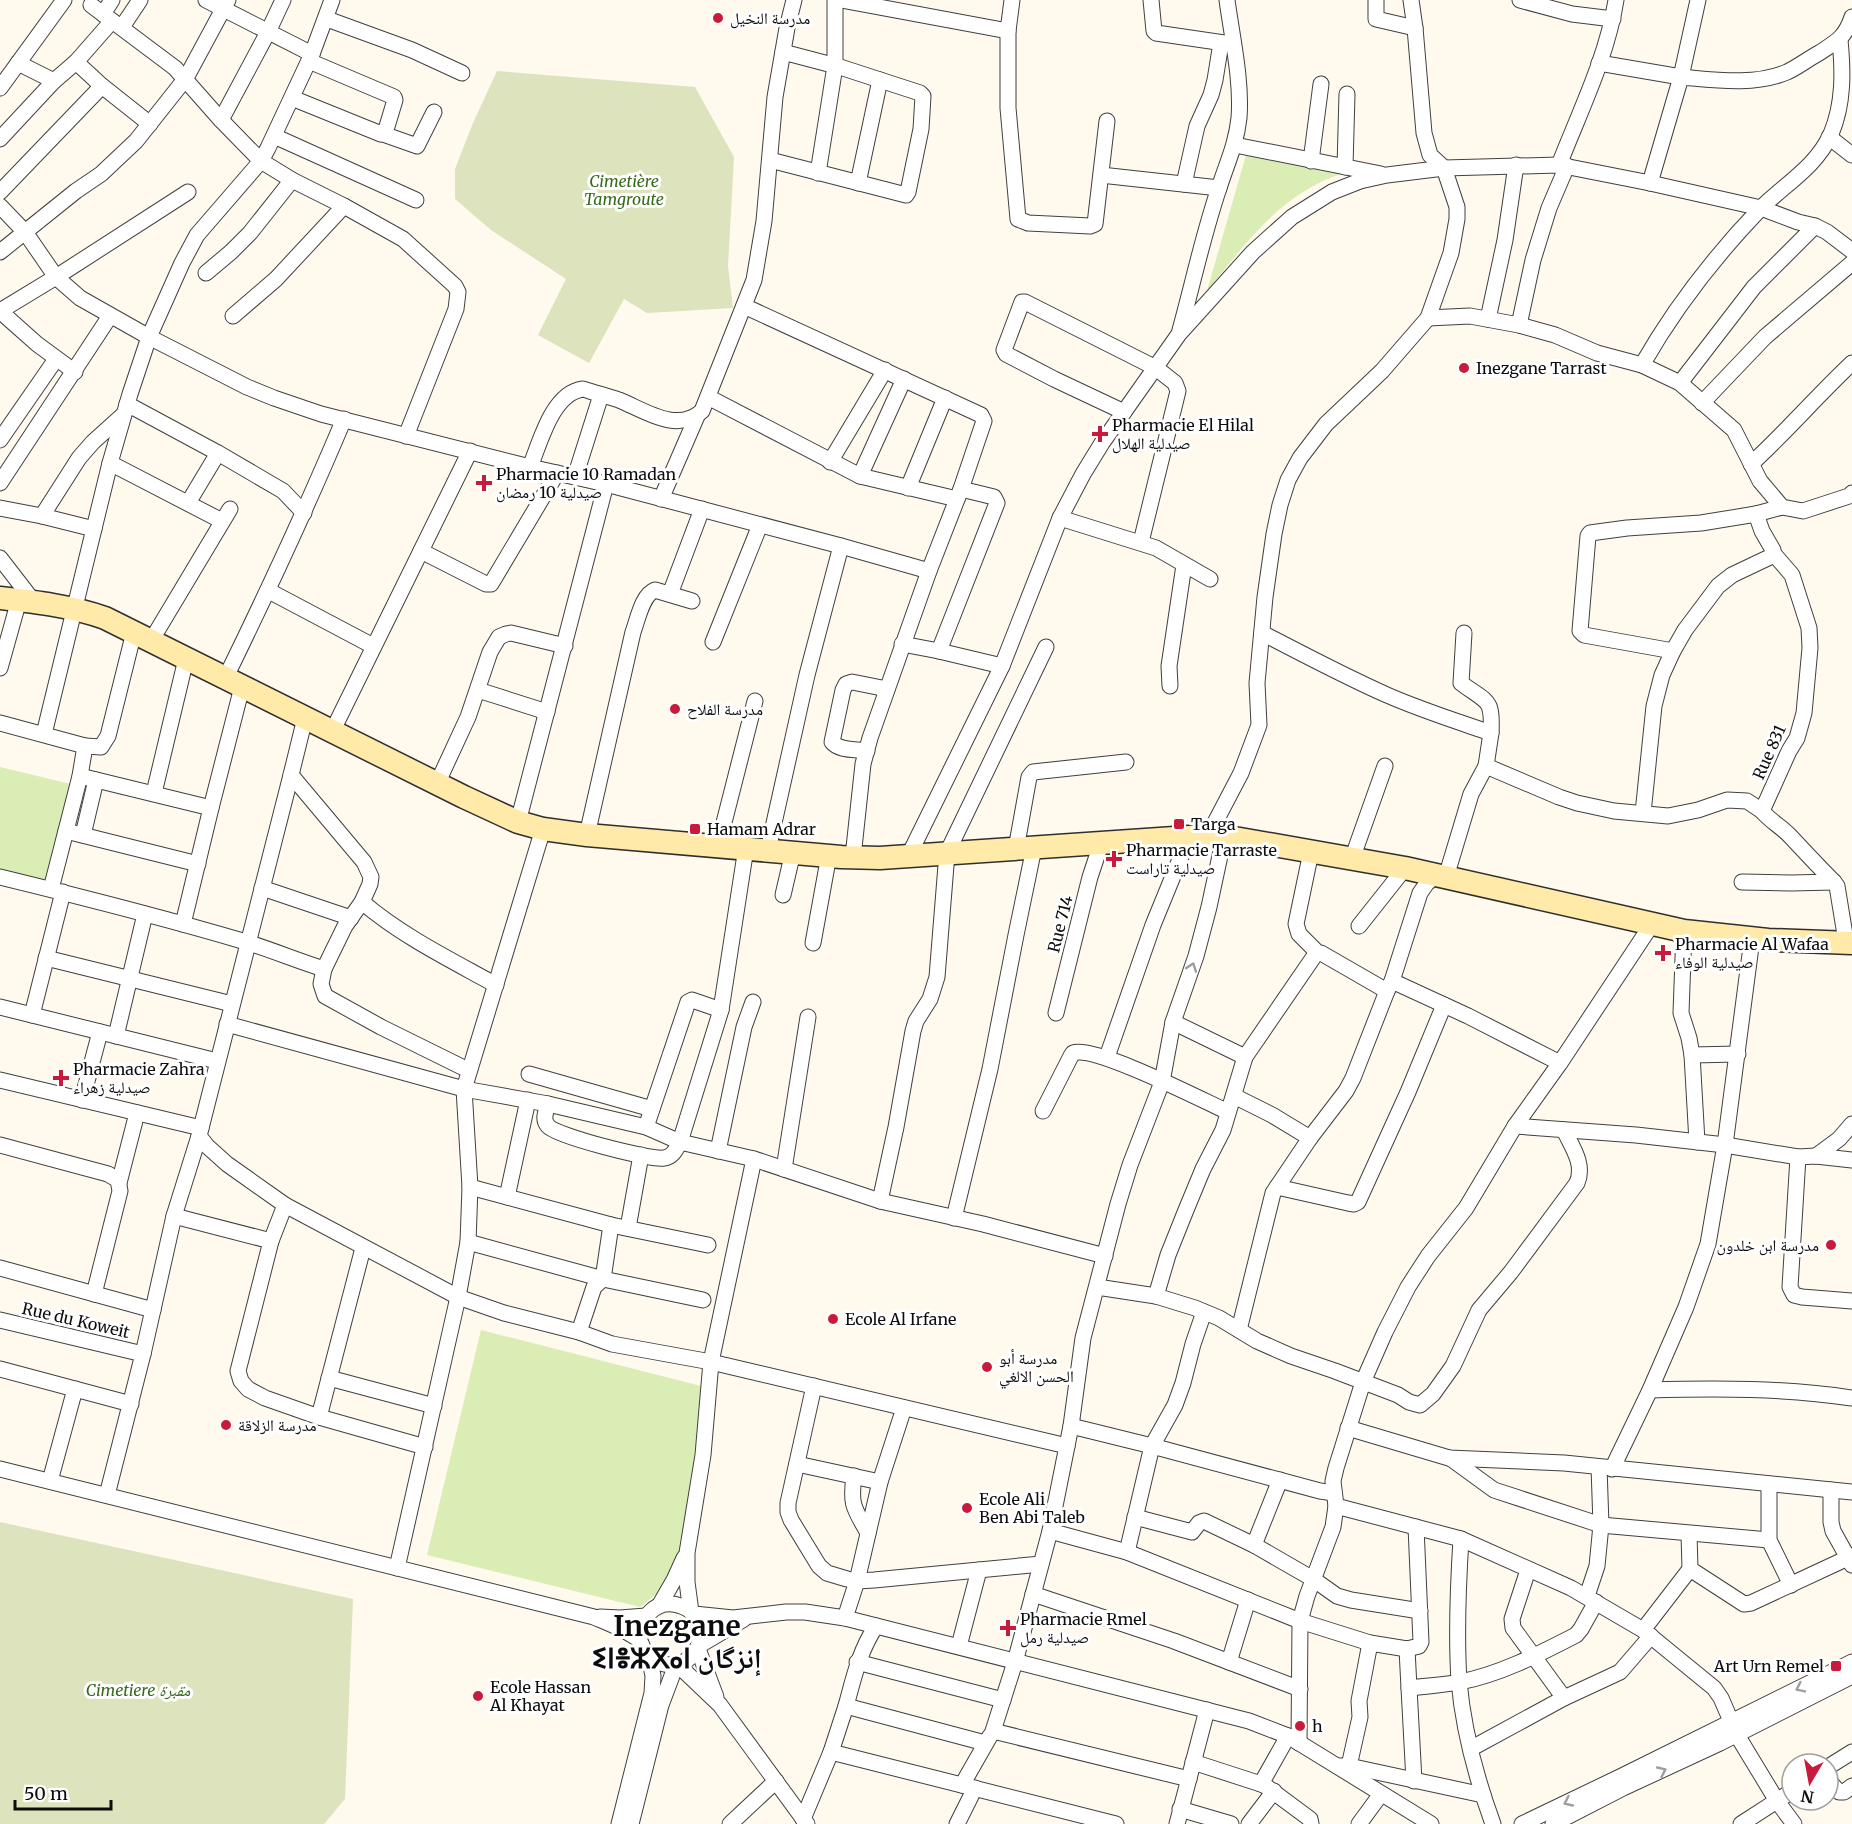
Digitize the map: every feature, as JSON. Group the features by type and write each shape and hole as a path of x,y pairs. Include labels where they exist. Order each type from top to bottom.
{"street":[{"path":"2,82 64,0"},
{"path":"0,139 54,81 76,62 107,17 112,0"},
{"path":"107,17 140,0"},
{"path":"206,0 226,4 311,58 394,97 395,100 383,134"},
{"path":"221,120 283,0"},
{"path":"44,735 110,463 149,337 182,263 197,236 261,161 311,58 332,0"},
{"path":"662,499 697,416 702,411 708,397 754,280 760,251 775,97 794,0"},
{"path":"818,173 835,66 835,0"},
{"path":"841,0 1008,31"},
{"path":"1012,0 1008,31 1008,108 1018,219 1028,223 1090,226 1095,224 1107,121"},
{"path":"1151,0 1156,33 1228,44"},
{"path":"1179,334 1219,188 1235,145 1239,106 1228,44 1227,0"},
{"path":"1376,0 1376,19 1415,28"},
{"path":"1107,1057 1153,925 1207,837 1241,773 1256,735 1259,717 1257,684 1274,534 1288,480 1300,458 1326,424 1382,371 1428,318 1451,253 1457,207 1444,168 1430,155 1424,133 1411,0"},
{"path":"1520,0 1543,3 1572,14 1613,19"},
{"path":"1519,324 1533,260 1599,63 1613,19 1616,0"},
{"path":"1650,183 1681,77 1698,0"},
{"path":"0,252 114,162 136,141 186,78 226,4"},
{"path":"107,17 186,78 221,120 261,161 403,239 451,281 458,292 456,309 406,436"},
{"path":"1599,63 1681,77 1732,81 1756,80 1790,71 1840,39 1848,29 1852,17"},
{"path":"327,19 412,50 462,73"},
{"path":"1642,365 1663,328 1702,275 1761,208 1802,174 1820,152 1829,137 1847,87 1843,77 1840,39"},
{"path":"1184,184 1197,126 1211,95 1228,44"},
{"path":"770,160 903,195 908,192 921,129 923,96 920,93 783,52"},
{"path":"76,62 150,124"},
{"path":"18,63 54,81"},
{"path":"858,183 880,80"},
{"path":"1311,161 1321,84"},
{"path":"0,192 102,86"},
{"path":"1345,167 1347,94"},
{"path":"292,98 417,146 434,112"},
{"path":"274,136 416,200"},
{"path":"1829,137 1852,156"},
{"path":"1235,145 1387,175"},
{"path":"1488,319 1507,229 1516,165"},
{"path":"908,857 1002,666 1060,518 1101,443 1179,334 1204,304 1253,252 1292,217 1332,192 1360,181 1387,175 1444,168 1563,166 1761,208 1815,226 1851,248"},
{"path":"1101,175 1219,188"},
{"path":"206,273 250,233 292,180"},
{"path":"75,372 56,359 0,311 188,192"},
{"path":"0,206 25,232 56,277 74,293 149,337 256,390 299,407 406,436 606,484 929,571"},
{"path":"233,316 276,279 344,206"},
{"path":"1680,383 1754,287 1815,226"},
{"path":"1702,403 1765,337 1852,263"},
{"path":"1124,412 1006,354 1004,350 1020,304 1025,302 1156,368 1175,383 1178,391 1141,542"},
{"path":"744,306 904,378 981,415 984,421 902,644 863,764 853,857"},
{"path":"0,483 110,316"},
{"path":"1428,318 1470,316 1519,324 1556,335 1597,353 1642,365 1680,383 1734,430 1760,482 1782,507"},
{"path":"0,440 56,359"},
{"path":"1750,464 1778,440 1819,393 1852,363"},
{"path":"830,462 885,370"},
{"path":"860,476 904,378"},
{"path":"530,467 550,416 577,390 583,389 619,400 661,419 682,420 697,416"},
{"path":"575,477 601,395"},
{"path":"708,397 860,476 908,488 994,496 997,502 939,651"},
{"path":"908,488 945,398"},
{"path":"125,409 218,453 283,491 304,513"},
{"path":"42,516 79,458 125,409"},
{"path":"183,924 211,808 233,683 269,591 344,419"},
{"path":"332,732 470,451"},
{"path":"188,503 218,453"},
{"path":"0,723 85,746 101,747 106,740 142,637 226,515 188,503 110,463"},
{"path":"421,551 486,584 491,584 557,473"},
{"path":"518,822 606,484"},
{"path":"1673,651 1584,635 1580,632 1590,533 1701,523 1756,514 1782,507 1803,511 1851,495"},
{"path":"0,508 94,529"},
{"path":"670,594 702,509"},
{"name":"Rue 831","path":"1756,514 1761,531 1773,553 1792,575 1809,628 1810,648 1802,722 1797,738 1762,811"},
{"path":"1060,518 1156,548 1210,579"},
{"path":"713,642 760,525"},
{"path":"549,1104 545,1121 560,1134 641,1155 664,1158 675,1152 721,1010 757,849 842,546"},
{"path":"1642,813 1654,706 1662,675 1673,651 1718,586 1732,575 1772,556 1773,553"},
{"path":"0,558 18,600 0,668"},
{"path":"1170,686 1169,669 1184,564"},
{"path":"269,591 373,646"},
{"path":"587,835 633,632 650,593 658,591 692,601"},
{"path":"18,600 75,608 105,618 437,784 518,822 543,829 587,835 853,857 908,857 1207,837 1405,868 1684,931 1752,939 1849,942 1841,885 1807,855 1789,835 1747,801 1727,800 1698,810 1668,816 1614,811 1577,803 1486,766"},
{"path":"437,784 468,717 490,652 499,637 511,633 565,646"},
{"path":"1262,633 1386,695 1491,734"},
{"path":"1239,1330 1273,1193 1353,1078 1389,986 1420,893 1427,883 1441,876 1471,794 1486,766 1492,712 1490,705 1461,682 1464,633"},
{"path":"902,644 1002,666"},
{"path":"880,1201 916,1021 930,999 937,977 947,853 1046,647"},
{"path":"154,793 186,659"},
{"path":"867,751 839,748 832,742 843,690 846,684 852,682 887,689"},
{"path":"478,690 547,712"},
{"path":"718,846 755,700"},
{"path":"107,1496 143,1354 174,1216 200,1132 305,718"},
{"path":"32,1015 46,958 66,831 85,746"},
{"path":"954,1218 990,1069 1016,935 1025,848 1029,777 1033,772 1126,762"},
{"path":"1352,859 1385,766"},
{"path":"80,776 211,808"},
{"path":"291,776 364,862 371,877 362,902 334,946 324,969 321,984 325,996 468,1070"},
{"path":"83,835 96,780"},
{"path":"397,1568 458,1297 468,1242 470,1187 464,1089 543,829"},
{"path":"66,831 198,864"},
{"path":"957,1824 968,1786 1003,1700 1034,1594 1050,1531 1071,1426 1083,1338 1118,1204 1130,1165 1162,1082 1173,1022 1196,956 1209,907 1207,837"},
{"name":"Rue 714","path":"1056,1013 1090,877 1101,844"},
{"path":"783,895 793,852"},
{"path":"1311,852 1296,924 1299,934 1318,953 1389,986 1444,1005 1560,1063"},
{"path":"813,942 829,855"},
{"path":"1359,926 1405,868"},
{"path":"0,878 183,924 324,969"},
{"path":"1742,882 1841,885"},
{"path":"262,888 351,918"},
{"path":"362,902 407,937 496,985"},
{"path":"116,1036 145,914"},
{"path":"1249,1824 1293,1740 1300,1689 1300,1621 1333,1527 1336,1468 1363,1382 1384,1332 1428,1256 1466,1208 1515,1126 1560,1063 1652,924"},
{"path":"1684,931 1681,1013 1692,1055 1697,1142"},
{"path":"1409,1688 1460,1682 1485,1676 1535,1656 1576,1635 1581,1629 1592,1599 1597,1566 1605,1468 1650,1390 1686,1307 1708,1244 1725,1145 1752,939"},
{"path":"1156,1296 1172,1246 1203,1169 1223,1130 1245,1058 1290,989 1318,953"},
{"path":"46,958 232,1004"},
{"path":"646,1127 688,1002 692,999 721,1010"},
{"path":"718,1151 744,1027 753,1002"},
{"path":"1277,1187 1348,1203 1358,1202 1408,1092 1444,1005"},
{"path":"0,1007 218,1061"},
{"path":"784,1169 808,1017"},
{"path":"1173,1022 1245,1058"},
{"path":"226,1024 464,1089 549,1104 646,1127 680,1142 754,1159 880,1201 1105,1256"},
{"path":"82,1100 100,1032"},
{"path":"1043,1111 1073,1053 1080,1051 1107,1057 1228,1112"},
{"path":"1692,1055 1738,1054"},
{"path":"529,1074 652,1109"},
{"path":"0,1080 137,1113 200,1132 207,1146 227,1164 285,1205 458,1297 504,1313 579,1332 612,1344 711,1362 1067,1446"},
{"path":"1234,1096 1310,1138"},
{"path":"507,1197 528,1100"},
{"path":"94,1294 120,1191 114,1179 137,1113"},
{"path":"1816,1156 1839,1139 1852,1124"},
{"path":"1515,1126 1725,1145 1798,1157 1816,1156 1852,1160"},
{"path":"1097,1287 1156,1296 1204,1312 1291,1356 1420,1405 1433,1394 1453,1366 1479,1310 1511,1272 1577,1183 1580,1176 1580,1165 1564,1130"},
{"path":"0,1144 114,1179"},
{"path":"628,1228 641,1155"},
{"path":"1798,1157 1790,1287 1794,1295 1852,1301"},
{"path":"720,1705 699,1647 700,1627 693,1613 687,1582 687,1552 703,1455 711,1362 754,1159"},
{"path":"470,1187 611,1224 708,1245"},
{"path":"285,1205 271,1241 238,1371 241,1381 253,1393 319,1417 425,1447"},
{"path":"174,1216 271,1241"},
{"path":"579,1332 594,1287 603,1279 611,1224"},
{"path":"468,1242 603,1279 703,1300"},
{"path":"319,1417 363,1248"},
{"path":"0,1268 153,1310"},
{"path":"1127,1552 1152,1446 1175,1406 1204,1312"},
{"name":"Rue du Koweit","path":"0,1320 143,1354"},
{"path":"0,1369 131,1404"},
{"path":"329,1378 434,1406"},
{"path":"814,1386 788,1503 788,1512 819,1566 827,1573 857,1581 1041,1564"},
{"path":"1650,1390 1716,1388 1770,1390 1852,1398"},
{"path":"50,1481 75,1389"},
{"path":"845,1618 857,1581 880,1482 904,1408"},
{"path":"1071,1426 1280,1480 1416,1527 1461,1539 1592,1599 1647,1633 1714,1688 1734,1728 1777,1801 1794,1824"},
{"path":"1348,1428 1449,1458 1564,1463 1852,1492"},
{"path":"1449,1458 1494,1490 1601,1525 1769,1540"},
{"path":"797,1464 880,1482"},
{"path":"0,1469 594,1617 620,1618 653,1611 670,1604 681,1606 693,1613 720,1618 786,1612 815,1613 845,1618 959,1646 1262,1725 1342,1766 1381,1794 1431,1824"},
{"path":"854,1476 853,1507 868,1533"},
{"path":"1254,1545 1280,1480"},
{"path":"1769,1484 1769,1540 1791,1585"},
{"path":"1690,1569 1744,1604 1851,1560 1833,1531 1831,1490"},
{"path":"1135,1517 1192,1532 1199,1523 1204,1521 1254,1545 1313,1579 1337,1596 1420,1611"},
{"path":"1050,1531 1127,1552 1300,1621 1370,1643 1407,1649 1420,1645 1416,1527"},
{"path":"1472,1748 1564,1698 1620,1672 1690,1569 1689,1534"},
{"path":"1461,1539 1458,1591 1460,1682 1465,1720 1483,1795 1493,1824"},
{"path":"687,1552 674,1580 642,1624 640,1641 649,1656 661,1664 676,1665 693,1656 699,1647 747,1617"},
{"path":"959,1646 979,1570"},
{"path":"1528,1570 1512,1623 1515,1632 1564,1698"},
{"path":"1034,1594 1174,1641 1300,1689"},
{"path":"1229,1662 1248,1600"},
{"path":"594,1617 640,1641"},
{"path":"805,1822 846,1706 857,1662 864,1644 876,1626"},
{"path":"1342,1766 1360,1717 1359,1701 1370,1643"},
{"path":"1407,1649 1414,1781"},
{"path":"620,1824 652,1693 653,1676 649,1656"},
{"path":"857,1662 1003,1700"},
{"path":"1553,1824 1734,1728 1852,1662"},
{"path":"676,1665 720,1705 805,1822"},
{"path":"631,1824 663,1696 676,1665"},
{"path":"1522,1824 1622,1776 1852,1676"},
{"path":"846,1706 1189,1779"},
{"path":"1207,1710 1179,1816 1231,1824"},
{"path":"831,1752 1116,1824"},
{"path":"1193,1762 1267,1788 1310,1819 1311,1824"},
{"path":"1342,1766 1483,1795"},
{"path":"730,1824 776,1781"},
{"path":"1359,1824 1381,1794"},
{"path":"1741,1824 1780,1799"}],"green space":[{"name":"Cimetière Tamgroute","path":"497,71 695,87 734,157 728,266 733,308 647,313 624,299 589,363 538,335 566,279 491,230 455,199 455,169"},
{"path":"1246,155 1344,173 1302,193 1284,206 1251,238 1207,291"},
{"path":"0,767 75,785 52,882 0,870"},
{"path":"481,1330 701,1386 703,1450 674,1580 640,1607 427,1555"},
{"name":"Cimetiere مقبرة","path":"0,1522 353,1599 345,1799 324,1824 0,1824"}],"place":[{"name":"مدرسة النخيل","path":"718,18"},
{"name":"Inezgane Tarrast","path":"1464,368"},
{"name":"Pharmacie El Hilal صيدلية الهلال","path":"1100,434"},
{"name":"Pharmacie 10 Ramadan صيدلية 10 رمضان","path":"484,483"},
{"name":"مدرسة الفلاح","path":"675,709"},
{"name":"Targa","path":"1179,824"},
{"name":"Hamam Adrar","path":"695,829"},
{"name":"Pharmacie Tarraste صيدلية تاراست","path":"1114,859"},
{"name":"Pharmacie Al Wafaa صيدلية الوفاء","path":"1663,953"},
{"name":"Pharmacie Zahra صيدلية زهراء","path":"61,1078"},
{"name":"مدرسة ابن خلدون","path":"1831,1245"},
{"name":"Ecole Al Irfane","path":"833,1319"},
{"name":"مدرسة أبو الحسن الالغي","path":"987,1367"},
{"name":"مدرسة الزلاقة","path":"226,1425"},
{"name":"Ecole Ali Ben Abi Taleb","path":"967,1508"},
{"name":"Pharmacie Rmel صيدلية رمل","path":"1008,1628"},
{"name":"Art Urn Remel","path":"1836,1666"},
{"name":"Ecole Hassan Al Khayat","path":"478,1696"},
{"name":"h","path":"1300,1726"}],"district":[{"name":"Inezgane ⵉⵏⴻⵣⴳⴰⵏ إنزگان","path":"677,1642"}]}
